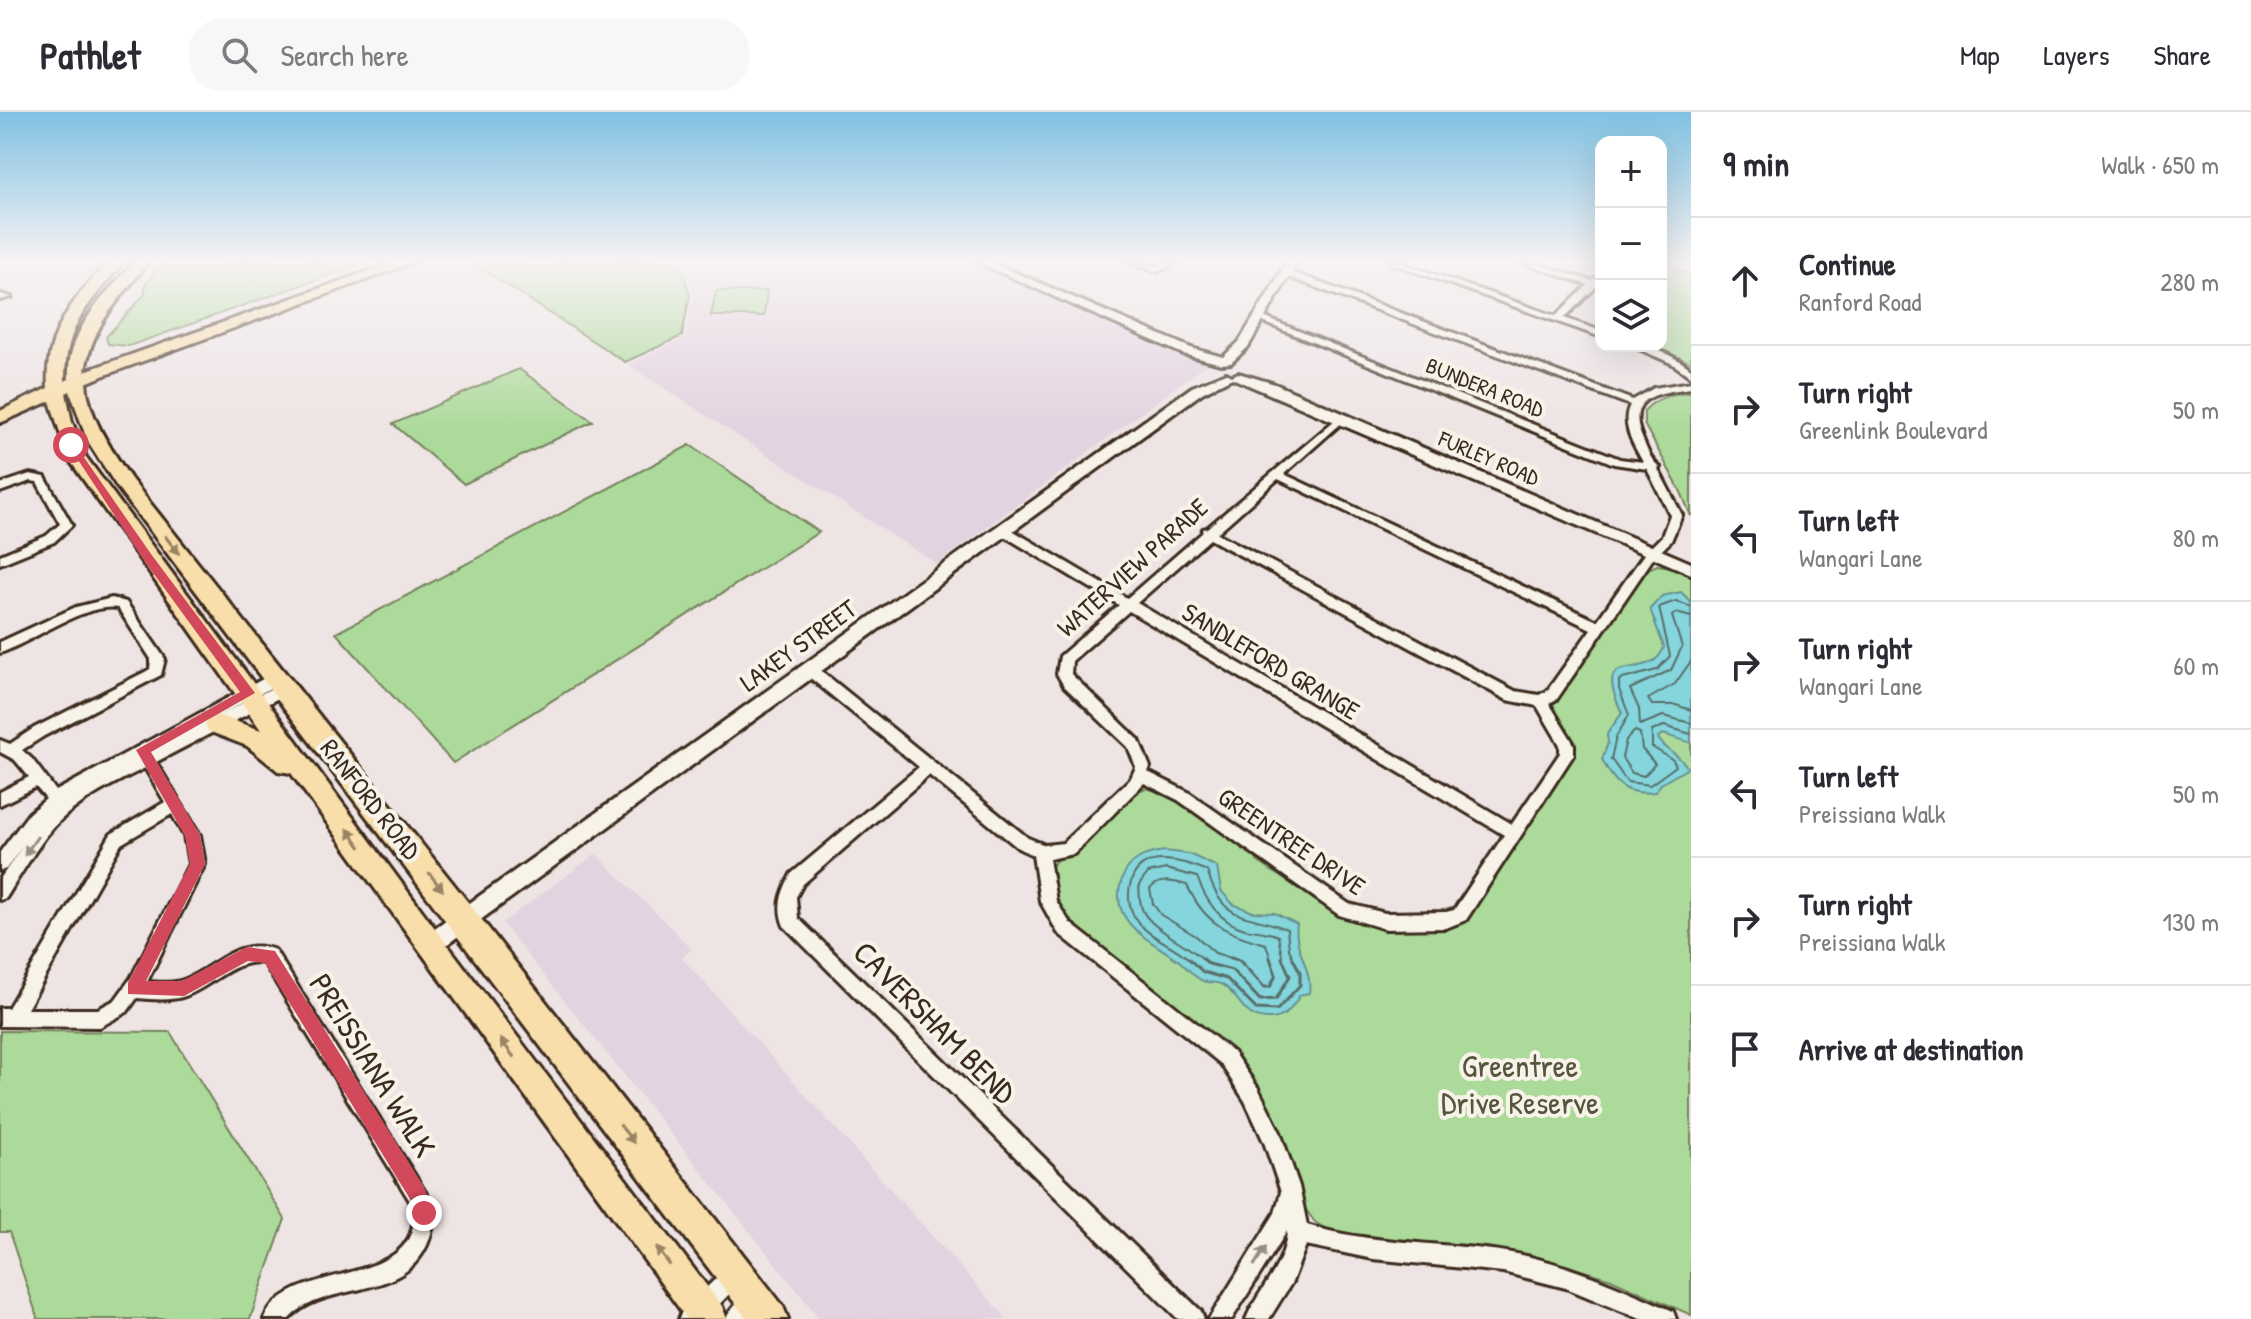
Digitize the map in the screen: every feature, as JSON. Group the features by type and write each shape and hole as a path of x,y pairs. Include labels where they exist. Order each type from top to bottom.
{"main road":[{"name":"RANFORD ROAD","path":"70,318 60,345 58,384 62,423 77,458 700,1315"},
{"path":"78,383 86,332 95,318"},
{"path":"86,332 90,351 100,355 117,354 219,318"},
{"path":"2,413 58,384 78,383 149,352 246,318"},
{"path":"78,383 117,354"},
{"name":"RANFORD ROAD","path":"78,383 96,440 124,483 736,1273 755,1313"},
{"path":"2,413 34,408 62,423"},
{"path":"124,483 115,492 116,500 131,519 129,531"},
{"path":"217,724 265,744 275,758 307,774"}],"street":[{"name":"FURLEY ROAD","path":"1113,318 1691,569"},
{"path":"1227,368 1258,318"},
{"name":"BUNDERA ROAD","path":"1259,318 1618,462 1654,467"},
{"path":"1419,318 1633,403"},
{"path":"1558,319 1595,332"},
{"path":"1652,352 1676,362 1691,374"},
{"name":"LAKEY STREET","path":"430,944 1227,368"},
{"path":"1207,532 1512,696 1541,701 1552,695 1652,552 1669,535 1676,515 1630,421 1633,403 1653,390 1691,385"},
{"name":"WATERVIEW PARADE","path":"1141,775 1142,759 1134,744 1069,682 1064,670 1065,659 1341,418"},
{"path":"1276,474 1599,627"},
{"path":"0,488 30,477 41,479 66,525 50,539 0,560"},
{"name":"SANDLEFORD GRANGE","path":"1003,530 1515,834"},
{"path":"0,648 93,605 113,601 122,605 159,665 150,676 6,748"},
{"path":"809,669 1023,843 1041,851 1053,854 1068,849 1141,775"},
{"path":"0,864 34,818 90,790 145,754 281,683"},
{"path":"145,754 217,724 252,698"},
{"name":"GREENTREE DRIVE","path":"1141,775 1183,796 1345,910 1375,921 1454,919 1469,904 1568,750 1541,701"},
{"path":"6,748 23,756 59,804"},
{"path":"6,1017 100,1018 121,1006 134,989 197,864 192,835 145,754"},
{"name":"CAVERSHAM BEND","path":"929,767 797,879 788,896 786,909 790,921 1193,1319"},
{"path":"0,799 38,779"},
{"path":"0,893 59,804"},
{"path":"6,1017 116,839 175,804"},
{"path":"1041,851 1044,891 1054,916 1227,1058 1240,1074 1277,1152 1290,1189 1297,1232 1290,1264 1257,1319"},
{"name":"PREISSIANA WALK","path":"134,989 184,988 247,954 269,956 422,1203 423,1234 409,1256 389,1271 320,1290 278,1314"},
{"path":"1220,1319 1284,1217 1290,1189"},
{"path":"1297,1232 1332,1244 1501,1262 1551,1272 1665,1319"},
{"path":"700,1315 736,1273"}],"shaded area":[{"path":"689,318 1103,318 1207,364 937,564 628,365 686,337"},
{"path":"596,854 692,949 682,958 1007,1319 820,1319 502,923"}],"green space":[{"path":"123,318 207,318 129,346 108,344 106,337"},
{"path":"558,318 685,318 682,336 625,362"},
{"path":"1667,318 1691,318 1691,363 1666,352"},
{"path":"519,369 593,421 464,484 393,424"},
{"path":"1691,392 1691,516 1644,424 1644,411 1665,397"},
{"path":"690,445 819,532 453,763 336,633"},
{"name":"Greentree Drive Reserve","path":"1657,565 1691,575 1691,1315 1611,1279 1527,1254 1337,1236 1315,1222 1306,1210 1294,1171 1276,1131 1233,1057 1061,913 1055,902 1049,870 1058,858 1072,851 1133,793 1146,788 1168,794 1253,852 1257,861 1318,902 1328,904 1356,921 1382,927 1415,929 1460,922 1470,916 1574,756 1572,742 1553,709 1554,704 1648,569"},
{"path":"0,1031 170,1032 285,1219 250,1319 38,1319 9,1232 0,1232"}],"water":[{"path":"1681,592 1691,602 1691,743 1663,734 1658,737 1688,768 1661,784 1655,792 1636,792 1616,781 1602,759 1608,743 1607,734 1622,713 1613,691 1612,678 1617,671 1647,664 1657,658 1664,647 1650,609 1662,596"},
{"path":"1165,851 1189,854 1217,867 1221,891 1233,904 1253,912 1275,913 1297,924 1309,993 1300,995 1283,1015 1274,1019 1259,1018 1247,1011 1227,988 1196,977 1135,929 1120,908 1122,879 1129,866 1139,858"}],"route":[{"path":"71,445 77,458 248,693 142,750 192,835 197,864 134,989 168,991 184,988 247,954 269,956 417,1193 424,1213"}]}
